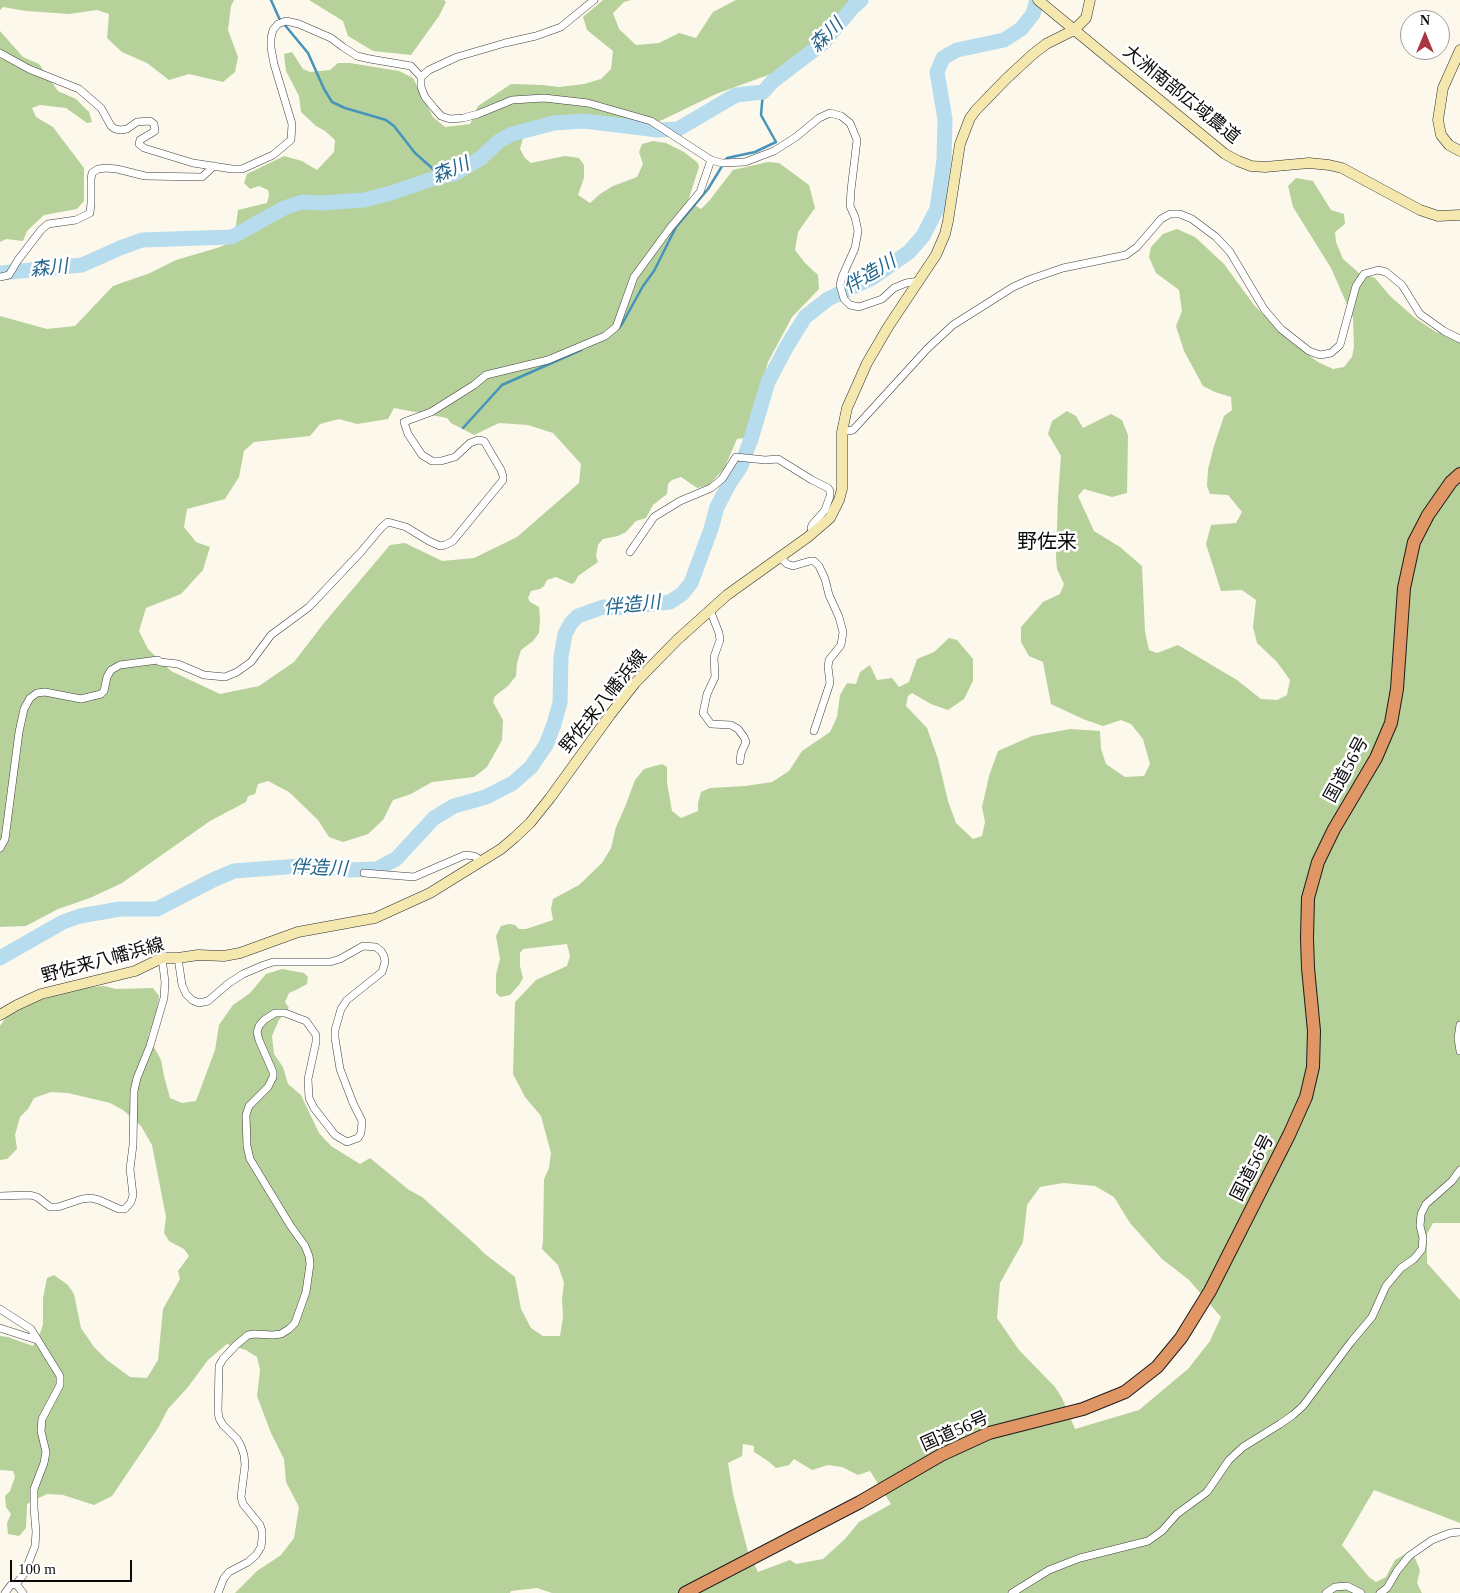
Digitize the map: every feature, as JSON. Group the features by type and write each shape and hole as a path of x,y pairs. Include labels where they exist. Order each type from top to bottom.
{"highway":[{"name":"国道56号","path":"685,1593 860,1502 941,1455 989,1433 1083,1409 1125,1392 1157,1367 1181,1338 1210,1291 1289,1135 1306,1097 1313,1067 1314,1031 1308,968 1308,898 1318,862 1334,829 1376,758 1391,723 1397,689 1404,588 1414,542 1428,514 1451,482 1460,474"}],"main road":[{"name":"大洲南部広域農道","path":"1038,0 1225,154 1238,161 1251,166 1265,167 1310,163 1328,164 1342,168 1420,210 1438,216 1460,214"},
{"name":"野佐来八幡浜線","path":"0,1016 16,1005 41,994 135,971 162,958 198,955 224,956 240,953 298,932 376,918 430,892 482,861 514,838 530,823 635,684 677,640 727,595 814,532 830,518 842,489 842,432 847,408 867,363 888,327 936,255 945,234 960,144 970,118 1006,79 1032,55 1046,44 1074,30 1086,18 1091,3 1090,0"},
{"path":"1460,50 1443,88 1438,120 1441,135 1449,145 1460,151"}],"street":[{"path":"421,77 429,70 457,57 536,36 561,27 585,4 594,0"},
{"path":"0,53 30,69 79,89 101,108 111,126 115,129 127,129 137,122 150,121 154,124 155,132 140,140 139,144 144,148 193,162 242,169 273,155 291,140 292,124 274,64 271,38 273,30 278,24 286,21 299,24 331,38 357,56 411,66 421,77 425,96 440,116 450,119 478,114 512,100 544,98 588,103 651,121 711,160 722,163 745,162 774,151 796,137 819,118 830,113 841,116 850,123 857,140 850,206 858,231 855,248 840,285 844,298 850,305 859,307 882,299 894,288 918,281"},
{"path":"0,848 5,839 19,732 24,709 30,698 37,693 46,692 81,699 101,694 104,691 107,677 111,670 120,665 158,660 160,662 178,664 204,676 225,677 237,672 251,662 271,635 309,607 388,522 406,527 440,546 453,541 503,480 504,476 484,442 478,440 470,443 455,458 432,461 422,455 408,434 404,422 431,412 474,385 486,375 548,360 605,336 616,327 634,277 670,228 700,192 711,160"},
{"path":"0,278 9,275 18,260 41,230 48,224 76,220 90,213 92,204 90,179 92,173 98,169 117,169 145,176 202,177 214,166"},
{"path":"842,432 853,430 928,348 953,325 1013,287 1031,278 1063,268 1126,255 1137,247 1161,219 1170,214 1180,214 1192,219 1216,237 1230,252 1264,309 1281,329 1309,351 1320,355 1331,353 1340,345 1356,286 1364,274 1378,270 1386,272 1402,285 1420,314 1444,331 1460,339"},
{"path":"630,552 654,517 680,501 712,488 722,479 736,456 753,459 778,459 828,488 830,496 825,510 810,528 814,532"},
{"path":"780,556 787,564 793,566 810,561 814,561 819,566 843,632 841,645 829,660 830,683 814,732"},
{"path":"710,610 719,632 720,640 714,657 715,677 707,694 703,713 711,724 731,725 738,729 746,742 740,761"},
{"path":"364,873 419,876 465,855 474,856 482,861"},
{"path":"178,958 182,984 186,994 192,1000 199,1003 208,1001 243,974 274,962 330,962 340,959 363,946 376,947 384,956 382,972 347,1000 341,1009 335,1030 340,1069 362,1121 361,1133 358,1138 347,1142 336,1135 314,1108 309,1098 308,1079 316,1035 306,1021 285,1013 275,1013 264,1020 257,1032 273,1072 273,1078 249,1106 246,1115 250,1158 290,1225 305,1246 310,1264 306,1292 295,1323 289,1330 273,1335 248,1335 236,1344 219,1366 219,1418 222,1425 237,1438 244,1455 245,1465 241,1497 243,1504 260,1525 262,1539 256,1555 248,1562 229,1572 224,1578 218,1593"},
{"path":"0,1196 30,1195 37,1197 50,1207 58,1207 91,1198 119,1209 125,1209 131,1202 133,1195 130,1169 133,1145 134,1091 163,1004 165,982 162,958"},
{"path":"1460,1025 1458,1038 1460,1051"},
{"path":"1012,1593 1049,1570 1080,1558 1148,1541 1162,1531 1177,1514 1207,1492 1229,1460 1243,1447 1293,1415 1372,1317 1386,1286 1422,1249 1421,1214 1426,1204 1452,1181 1460,1170"},
{"path":"0,1309 31,1330 60,1376 60,1385 42,1419 41,1431 46,1452 44,1463 34,1488 35,1546 24,1574 5,1593"},
{"path":"0,1328 37,1340"},
{"path":"1380,1593 1387,1588 1409,1556 1432,1540 1450,1533 1460,1532"},
{"path":"16,1584 23,1593"},
{"path":"1326,1593 1335,1587 1347,1586 1361,1593"}],"green space":[{"path":"0,0 234,0 231,6 228,30 238,57 235,72 223,82 189,74 169,80 147,63 122,52 107,38 109,14 97,10 69,14 26,11 3,7 0,10"},
{"path":"309,0 444,0 446,2 439,16 411,55 373,51 348,36 343,21"},
{"path":"603,0 631,0 624,2 613,13 619,29 636,45 659,43 679,33 696,38 713,12 736,0 856,0 834,35 814,56 795,68 768,75 716,94 660,121 649,132 609,129 593,120 569,118 536,124 523,138 520,149 525,158 531,163 565,156 579,158 584,165 584,178 578,195 590,203 613,186 637,177 643,164 639,152 642,144 653,141 666,143 684,152 698,163 699,167 688,201 701,209 733,170 768,162 779,163 809,185 815,208 798,232 795,250 818,275 819,289 792,317 768,362 745,438 737,439 724,469 709,485 697,488 681,477 672,480 668,484 667,494 653,505 646,518 636,521 626,532 618,536 603,539 598,545 596,556 598,562 578,576 575,582 572,584 556,577 547,580 540,589 531,591 528,598 530,602 539,607 539,633 533,641 521,650 516,676 508,686 495,696 493,702 503,720 502,740 487,767 474,777 432,782 411,794 393,800 383,820 368,834 343,842 329,837 318,820 289,792 268,781 258,784 255,794 248,796 246,802 210,821 122,883 90,898 58,909 26,926 0,927 0,316 47,329 75,326 113,286 150,273 176,260 230,243 236,225 238,210 267,203 269,195 268,190 259,186 250,189 244,183 247,174 284,156 302,161 317,170 334,152 335,140 301,112 299,96 286,71 284,54 292,52 303,69 310,72 330,70 338,63 350,63 399,71 413,78 433,117 445,127 470,124 478,106 511,84 559,87 584,84 601,79 611,69 613,51 587,30 583,17","holes":["394,408 447,418 451,423 474,435 499,423 528,425 553,433 581,464 579,483 517,537 474,558 442,561 405,543 390,545 324,623 294,662 259,686 220,694 171,671 148,649 139,631 146,608 181,594 203,570 210,547 196,542 184,527 187,509 225,499 239,477 244,451 254,442 310,436 320,424 339,419 357,424 388,419"]},
{"path":"0,31 23,57 39,64 58,91 76,99 89,112 92,122 87,123 66,108 40,105 32,108 36,117 53,127 84,168 84,201 77,209 44,215 27,231 23,241 6,239 0,242"},
{"path":"1296,178 1313,181 1331,210 1344,214 1345,224 1335,232 1336,242 1343,259 1359,273 1375,278 1390,296 1415,318 1436,332 1460,338 1460,1223 1433,1223 1427,1234 1427,1263 1460,1300 1460,1523 1374,1490 1342,1545 1369,1577 1376,1582 1386,1577 1395,1560 1407,1553 1415,1558 1420,1570 1417,1583 1422,1593 552,1593 537,1588 511,1591 510,1593 235,1593 257,1571 281,1555 294,1538 299,1507 286,1482 284,1459 271,1433 257,1396 260,1370 257,1357 246,1350 227,1344 208,1360 188,1387 168,1409 158,1428 112,1496 94,1505 63,1495 47,1494 27,1504 26,1528 19,1536 8,1534 7,1523 11,1514 6,1507 5,1496 10,1491 15,1477 13,1471 0,1470 0,1336 33,1346 43,1324 43,1298 47,1278 54,1275 68,1285 74,1294 81,1328 94,1347 107,1360 130,1377 147,1378 158,1360 163,1309 180,1279 178,1271 189,1256 184,1249 169,1241 164,1233 166,1217 152,1145 141,1126 123,1110 110,1103 68,1093 51,1092 34,1098 28,1109 20,1117 15,1135 17,1149 7,1159 0,1160 0,1026 6,1017 29,1003 82,988 104,986 116,989 153,988 159,996 156,1016 148,1036 161,1060 170,1098 182,1103 196,1101 215,1050 219,1025 233,1005 250,993 266,974 282,969 304,973 308,977 307,984 289,993 285,1002 289,1008 279,1020 272,1036 274,1054 283,1067 288,1084 301,1095 319,1133 331,1146 360,1164 370,1158 409,1190 422,1197 485,1254 515,1277 521,1309 531,1328 543,1336 560,1336 563,1317 562,1298 564,1283 558,1265 542,1249 544,1179 549,1168 551,1153 541,1116 525,1097 513,1074 515,1002 536,980 567,966 570,956 567,944 523,949 520,953 520,966 523,978 510,995 500,997 496,993 496,975 500,959 496,936 501,926 509,924 515,925 519,929 526,929 553,920 551,909 553,899 579,885 602,863 611,848 616,827 635,780 644,769 662,764 667,767 667,783 672,811 681,818 698,811 701,792 710,788 772,782 789,771 802,751 830,732 837,717 840,695 847,683 856,684 860,672 870,665 877,680 892,678 899,687 909,682 917,659 934,652 949,638 957,640 973,659 973,681 964,699 948,710 931,704 912,693 908,696 906,706 927,728 956,823 973,839 982,836 985,822 982,807 989,776 998,751 1032,736 1070,729 1100,731 1101,749 1106,764 1125,777 1144,776 1150,764 1143,739 1131,724 1121,720 1103,726 1051,704 1043,662 1029,656 1021,642 1021,627 1043,602 1060,594 1064,584 1057,569 1056,557 1061,456 1048,434 1052,421 1067,411 1076,416 1083,428 1111,414 1122,420 1128,435 1127,493 1112,497 1084,489 1078,496 1094,531 1120,547 1142,566 1145,632 1149,650 1157,653 1178,645 1237,680 1261,699 1277,700 1287,695 1290,680 1277,662 1257,643 1253,627 1256,600 1242,590 1221,591 1206,544 1211,525 1236,523 1242,512 1228,495 1210,494 1207,486 1208,469 1214,446 1224,416 1232,410 1231,397 1203,386 1184,351 1176,326 1182,311 1179,290 1156,273 1149,257 1151,247 1163,234 1177,229 1195,237 1224,264 1254,305 1287,339 1318,362 1333,369 1344,367 1352,357 1354,347 1353,318 1331,268 1293,207 1288,186","holes":["1063,1183 1095,1186 1114,1197 1130,1223 1162,1259 1189,1280 1221,1317 1210,1341 1188,1369 1139,1410 1075,1429 1062,1398 1055,1387 1019,1350 997,1318 1000,1283 1023,1242 1027,1205 1040,1187","743,1444 754,1446 754,1452 776,1468 789,1465 794,1459 812,1470 828,1465 842,1467 858,1475 870,1471 891,1504 859,1522 845,1539 823,1559 796,1564 790,1560 758,1572 748,1552 733,1494 728,1463 742,1456"]}],"waterway":[{"path":"271,0 279,18 308,53 332,102 345,108 386,120 394,126 415,153 441,176"},
{"name":"森川","path":"0,273 82,265 142,240 232,237 284,208 302,202 322,203 364,200 441,176 454,174 481,158 499,141 512,134 554,123 584,121 658,130 678,129 736,95 763,92 773,81 823,43 861,0"},
{"name":"伴造川","path":"0,958 63,922 80,916 120,909 157,909 234,871 312,865 348,870 377,869 396,859 434,818 454,806 486,797 513,783 531,767 546,745 560,703 561,657 565,634 571,623 578,616 603,607 617,608 670,602 682,594 691,583 717,507 741,466 768,382 805,317 828,299 872,278 909,252 923,236 937,209 944,160 945,119 937,72 943,58 957,50 1004,40 1021,29 1033,14 1037,0"},
{"path":"618,329 654,271 676,227 708,189 727,158 755,152 776,142 761,115 763,92"},
{"path":"463,428 502,385 581,350"}],"district":[{"name":"野佐来","path":"1047,543"}]}
